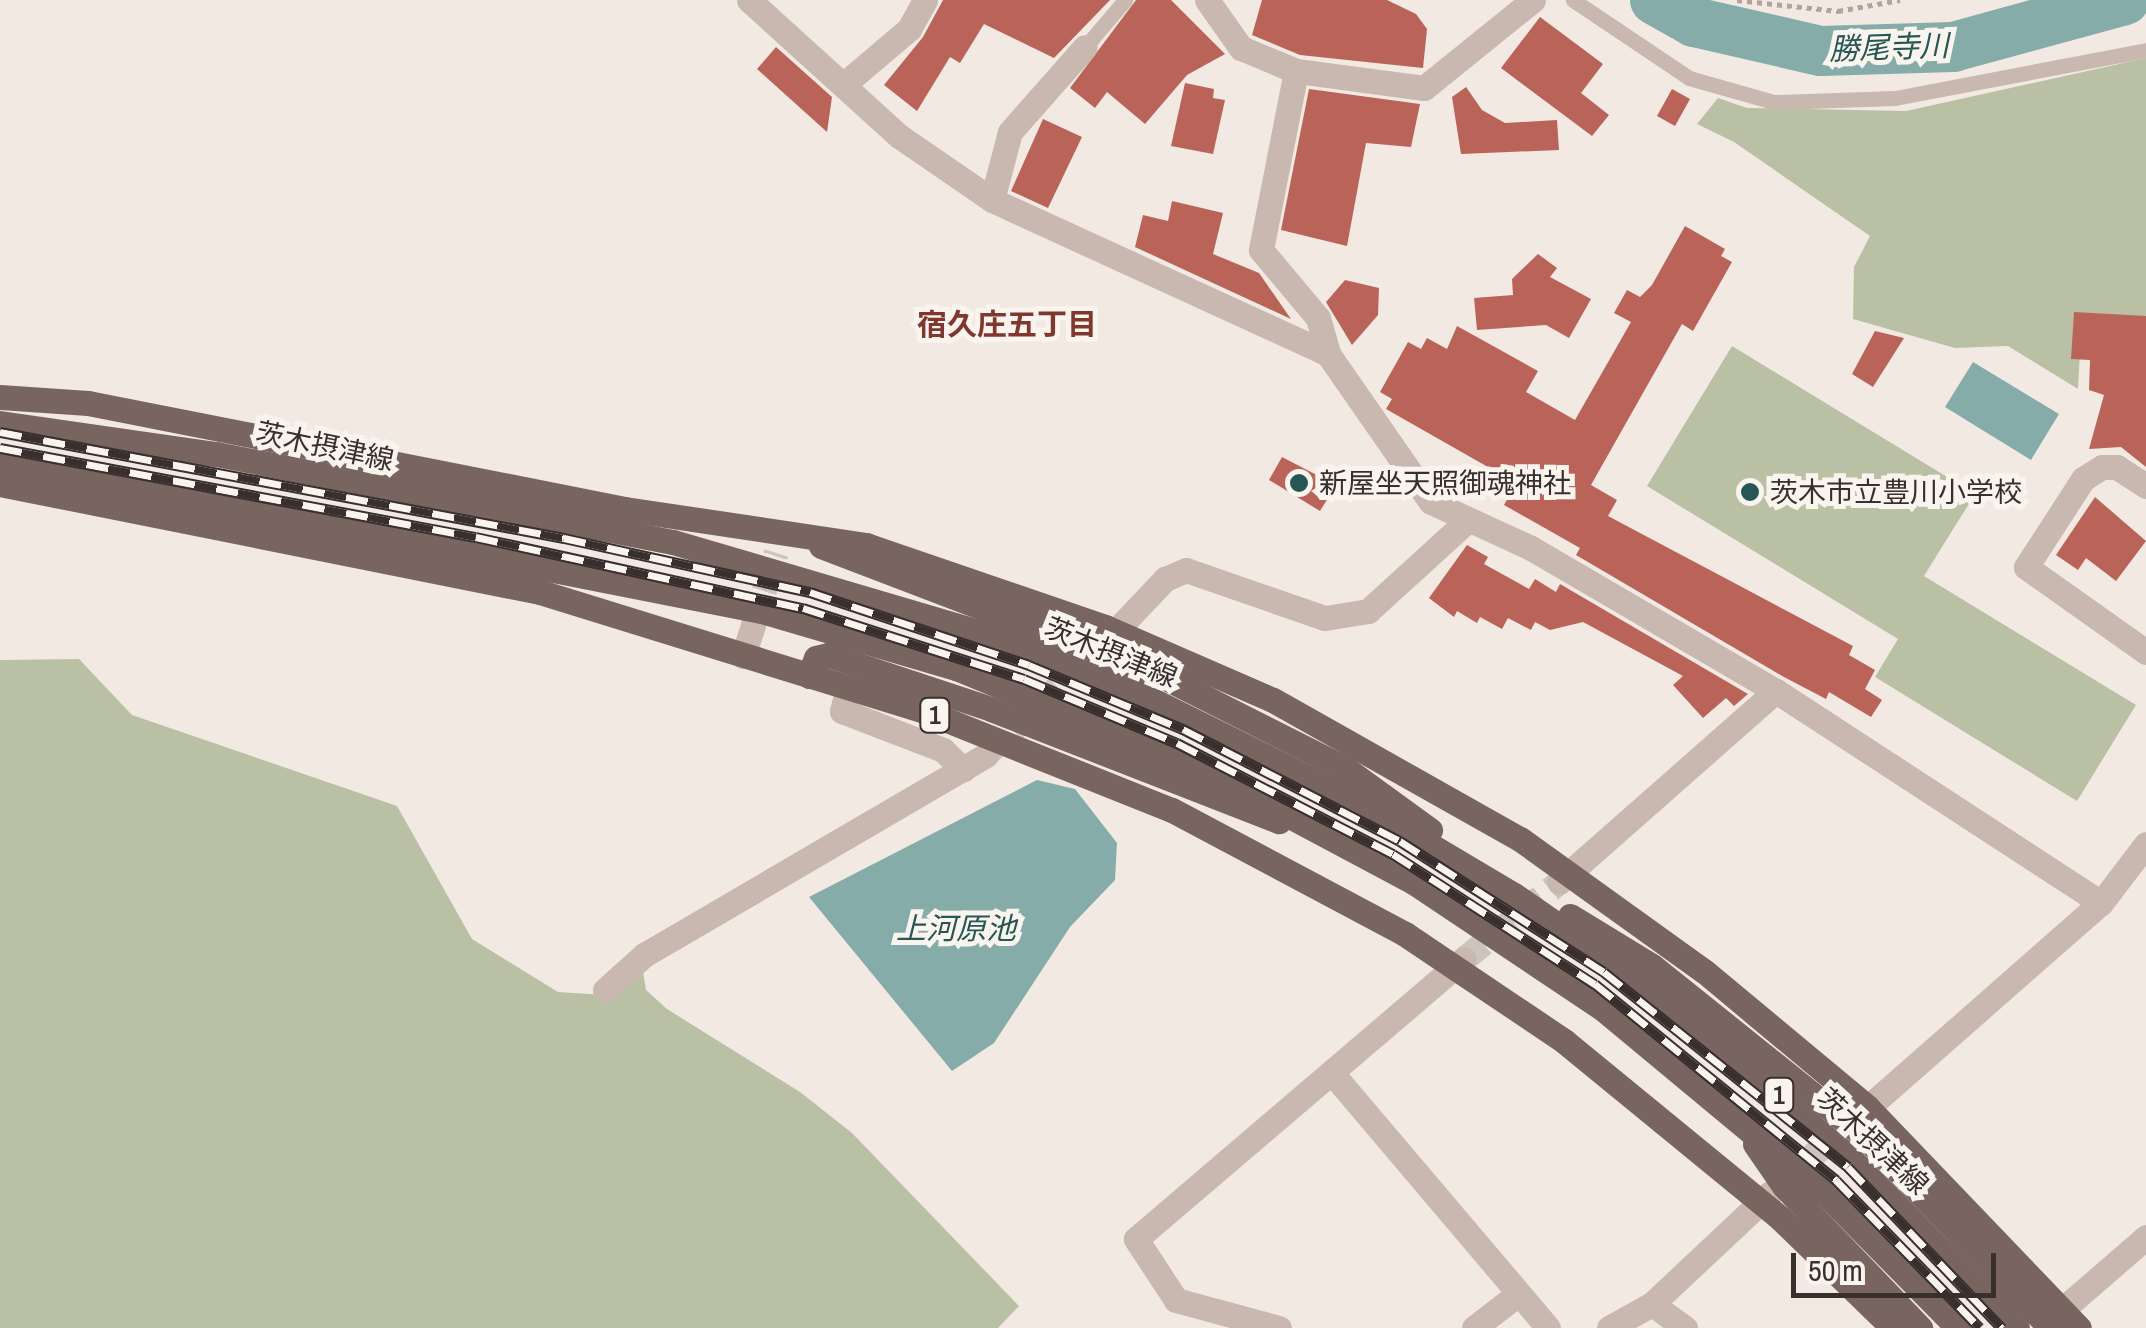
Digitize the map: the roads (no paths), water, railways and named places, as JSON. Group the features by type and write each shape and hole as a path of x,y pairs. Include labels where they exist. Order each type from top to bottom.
{"main road":[{"name":"1","path":"0,396 88,403 625,510 788,540 900,555 1273,700 1401,766 1704,972 1862,1112 2064,1322"},
{"name":"1","path":"0,411 79,432"},
{"name":"茨木摂津線","path":"0,422 79,432 673,542 782,569 984,634 1136,692 1283,761 1460,861 1639,982 1784,1100 2017,1328"},
{"name":"1","path":"0,461 626,580 833,630 1109,728 1328,834 1537,962 1732,1112 1958,1328"},
{"name":"1","path":"0,484 540,592 956,722 1172,810 1460,963 1765,1198 1893,1328"},
{"name":"1","path":"788,540 1164,677 1374,786 1460,861"},
{"name":"1","path":"809,676 816,658 828,655 991,709 1216,800 1328,834"},
{"path":"1514,895 1629,950 1782,1068 2064,1322"},
{"name":"1","path":"1732,1112 1784,1186 1920,1328"}],"street":[{"path":"749,0 900,136 992,200 1328,354"},
{"path":"843,85 909,29 925,0"},
{"path":"1208,0 1241,48 1296,71 1424,88 1533,0"},
{"path":"992,200 1010,132 1085,47"},
{"path":"1296,71 1261,250 1318,318 1328,354 1431,502 1531,548 1776,691 2101,904"},
{"path":"2146,486 2118,467 2102,467 2083,479 2026,566 2146,652"},
{"path":"1113,635 1165,579 1186,570 1325,618 1368,611 1467,521"},
{"path":"743,656 753,626"},
{"path":"848,687 842,712 943,750 963,768"},
{"path":"1564,877 1776,691"},
{"path":"605,990 644,955 777,883 986,755"},
{"path":"1862,1112 2101,904 2146,844"},
{"path":"1279,1328 1176,1300 1136,1239 1460,963"},
{"path":"1332,1073 1548,1328"},
{"path":"1610,1328 1652,1304 1765,1198"},
{"path":"2064,1322 2146,1238"},
{"path":"1474,1328 1518,1294"},
{"path":"1652,1304 1684,1328"}],"lane":[{"path":"1085,47 1125,0"},
{"path":"1573,0 1689,78 1774,102 1894,98 2146,50"}],"water":[{"path":"1973,362 2059,414 2031,460 1945,407"},
{"name":"上河原池","path":"1037,780 1075,789 1117,843 1115,880 1070,927 994,1043 952,1071 809,897"}],"waterway":[{"name":"勝尾寺川","path":"1655,0 1694,22 1821,51 1953,47 2125,0"}],"tunnel":[{"path":"753,626 776,553"},
{"path":"986,755 1090,656"},
{"path":"1464,959 1559,882"},
{"path":"1781,1183 1845,1127"}],"railway":[{"path":"0,432 564,538 810,592 1029,665 1183,729 1400,841 1604,972 1848,1167 2002,1328"},
{"path":"0,448 476,537 803,608 1024,679 1177,743 1393,854 1595,984 1836,1180 1980,1328"}],"place":[{"name":"新屋坐天照御魂神社","path":"1299,483"},
{"name":"茨木市立豊川小学校","path":"1750,492"}],"district":[{"name":"宿久庄五丁目","path":"1007,324"}]}
